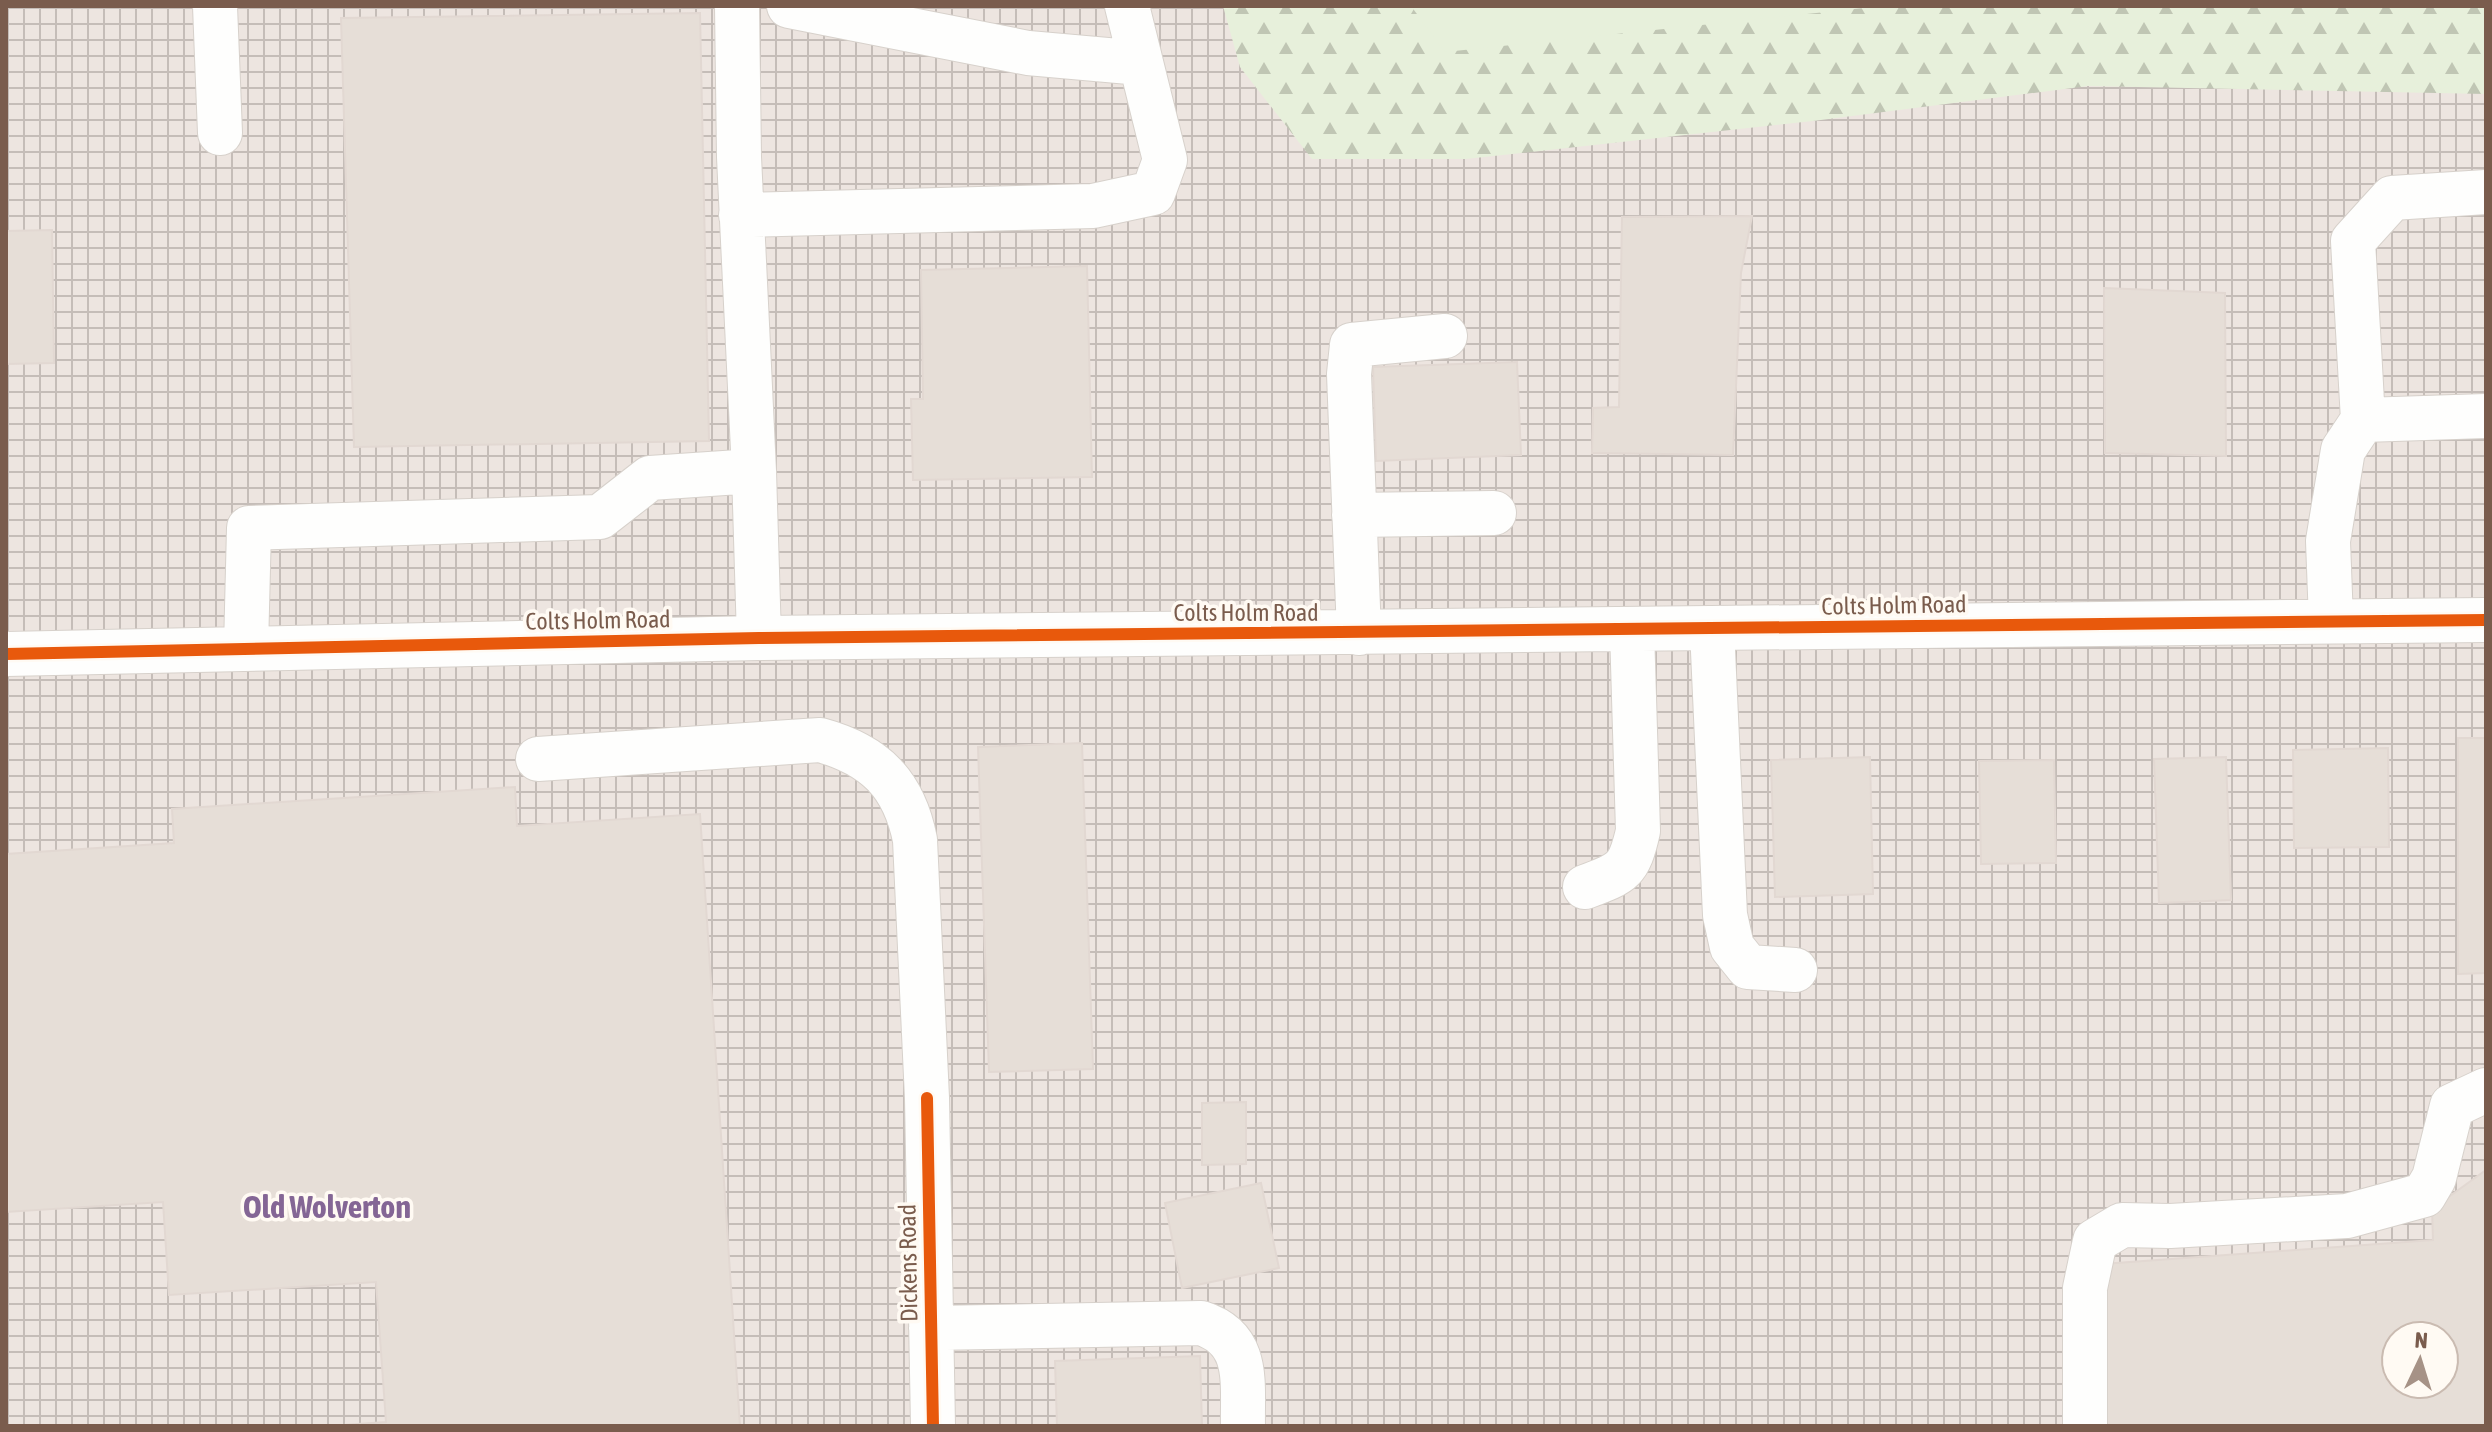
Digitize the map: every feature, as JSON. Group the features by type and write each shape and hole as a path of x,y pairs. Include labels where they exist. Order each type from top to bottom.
{"street":[{"path":"215,6 220,133"},
{"path":"737,6 741,215 759,638"},
{"path":"789,6 1028,53 1141,63"},
{"path":"741,215 1093,206 1153,193 1165,160 1127,6"},
{"path":"2331,621 2328,541 2343,450 2363,420 2353,241 2392,198 2486,192"},
{"path":"1359,633 1349,374 1352,345 1445,336"},
{"path":"2363,420 2486,416"},
{"path":"246,648 249,528 600,517 650,478 754,471"},
{"path":"1354,515 1494,513"},
{"name":"Colts Holm Road","path":"6,654 759,638 2486,620"},
{"path":"1712,629 1725,915 1732,947 1748,967 1795,970"},
{"path":"1585,887 1615,876 1632,860 1638,831 1632,630"},
{"name":"Dickens Road","path":"538,759 820,740 853,752 882,771 904,803 915,840 927,1098 933,1426"},
{"path":"2085,1426 2085,1288 2095,1241 2122,1225 2170,1226 2347,1216 2424,1195 2434,1178 2452,1106 2486,1090"},
{"path":"931,1328 1201,1323 1225,1334 1239,1356 1243,1426"}],"shaded area":[{"path":"6,6 2486,6 2486,1426 6,1426"}],"green space":[{"path":"1223,6 2486,6 2486,94 2088,86 1813,121 1466,159 1312,159 1240,67"},
{"path":"1411,6 1883,6 1445,52"}],"building":[{"path":"700,13 709,441 354,447 341,18"},
{"path":"1752,216 1741,273 1733,455 1592,453 1593,408 1619,407 1622,217"},
{"path":"52,230 54,363 6,364 6,231"},
{"path":"1087,266 1092,477 913,480 911,399 923,399 921,270"},
{"path":"2104,288 2225,293 2226,456 2105,453"},
{"path":"1517,362 1521,455 1376,461 1373,367"},
{"path":"2458,738 2486,738 2486,973 2458,974"},
{"path":"1082,743 1093,1069 989,1072 978,747"},
{"path":"2388,748 2389,847 2294,848 2293,750"},
{"path":"1870,757 1873,894 1775,897 1771,760"},
{"path":"2226,757 2231,900 2159,903 2154,759"},
{"path":"2054,760 2056,863 1981,864 1979,761"},
{"path":"515,787 517,826 700,814 740,1426 329,1426 386,1422 376,1282 169,1295 163,1202 6,1212 6,854 174,843 172,809"},
{"path":"1246,1102 1246,1164 1202,1165 1202,1103"},
{"path":"2486,1170 2486,1426 2099,1426 2103,1264 2433,1240 2432,1209"},
{"path":"1261,1183 1279,1268 1182,1288 1165,1203"},
{"path":"1200,1356 1202,1426 1057,1426 1055,1361"}],"cycle path":[{"path":"6,654 759,638 2486,620"},
{"path":"927,1098 933,1426"}],"district":[{"name":"Old Wolverton","path":"327,1206"}]}
